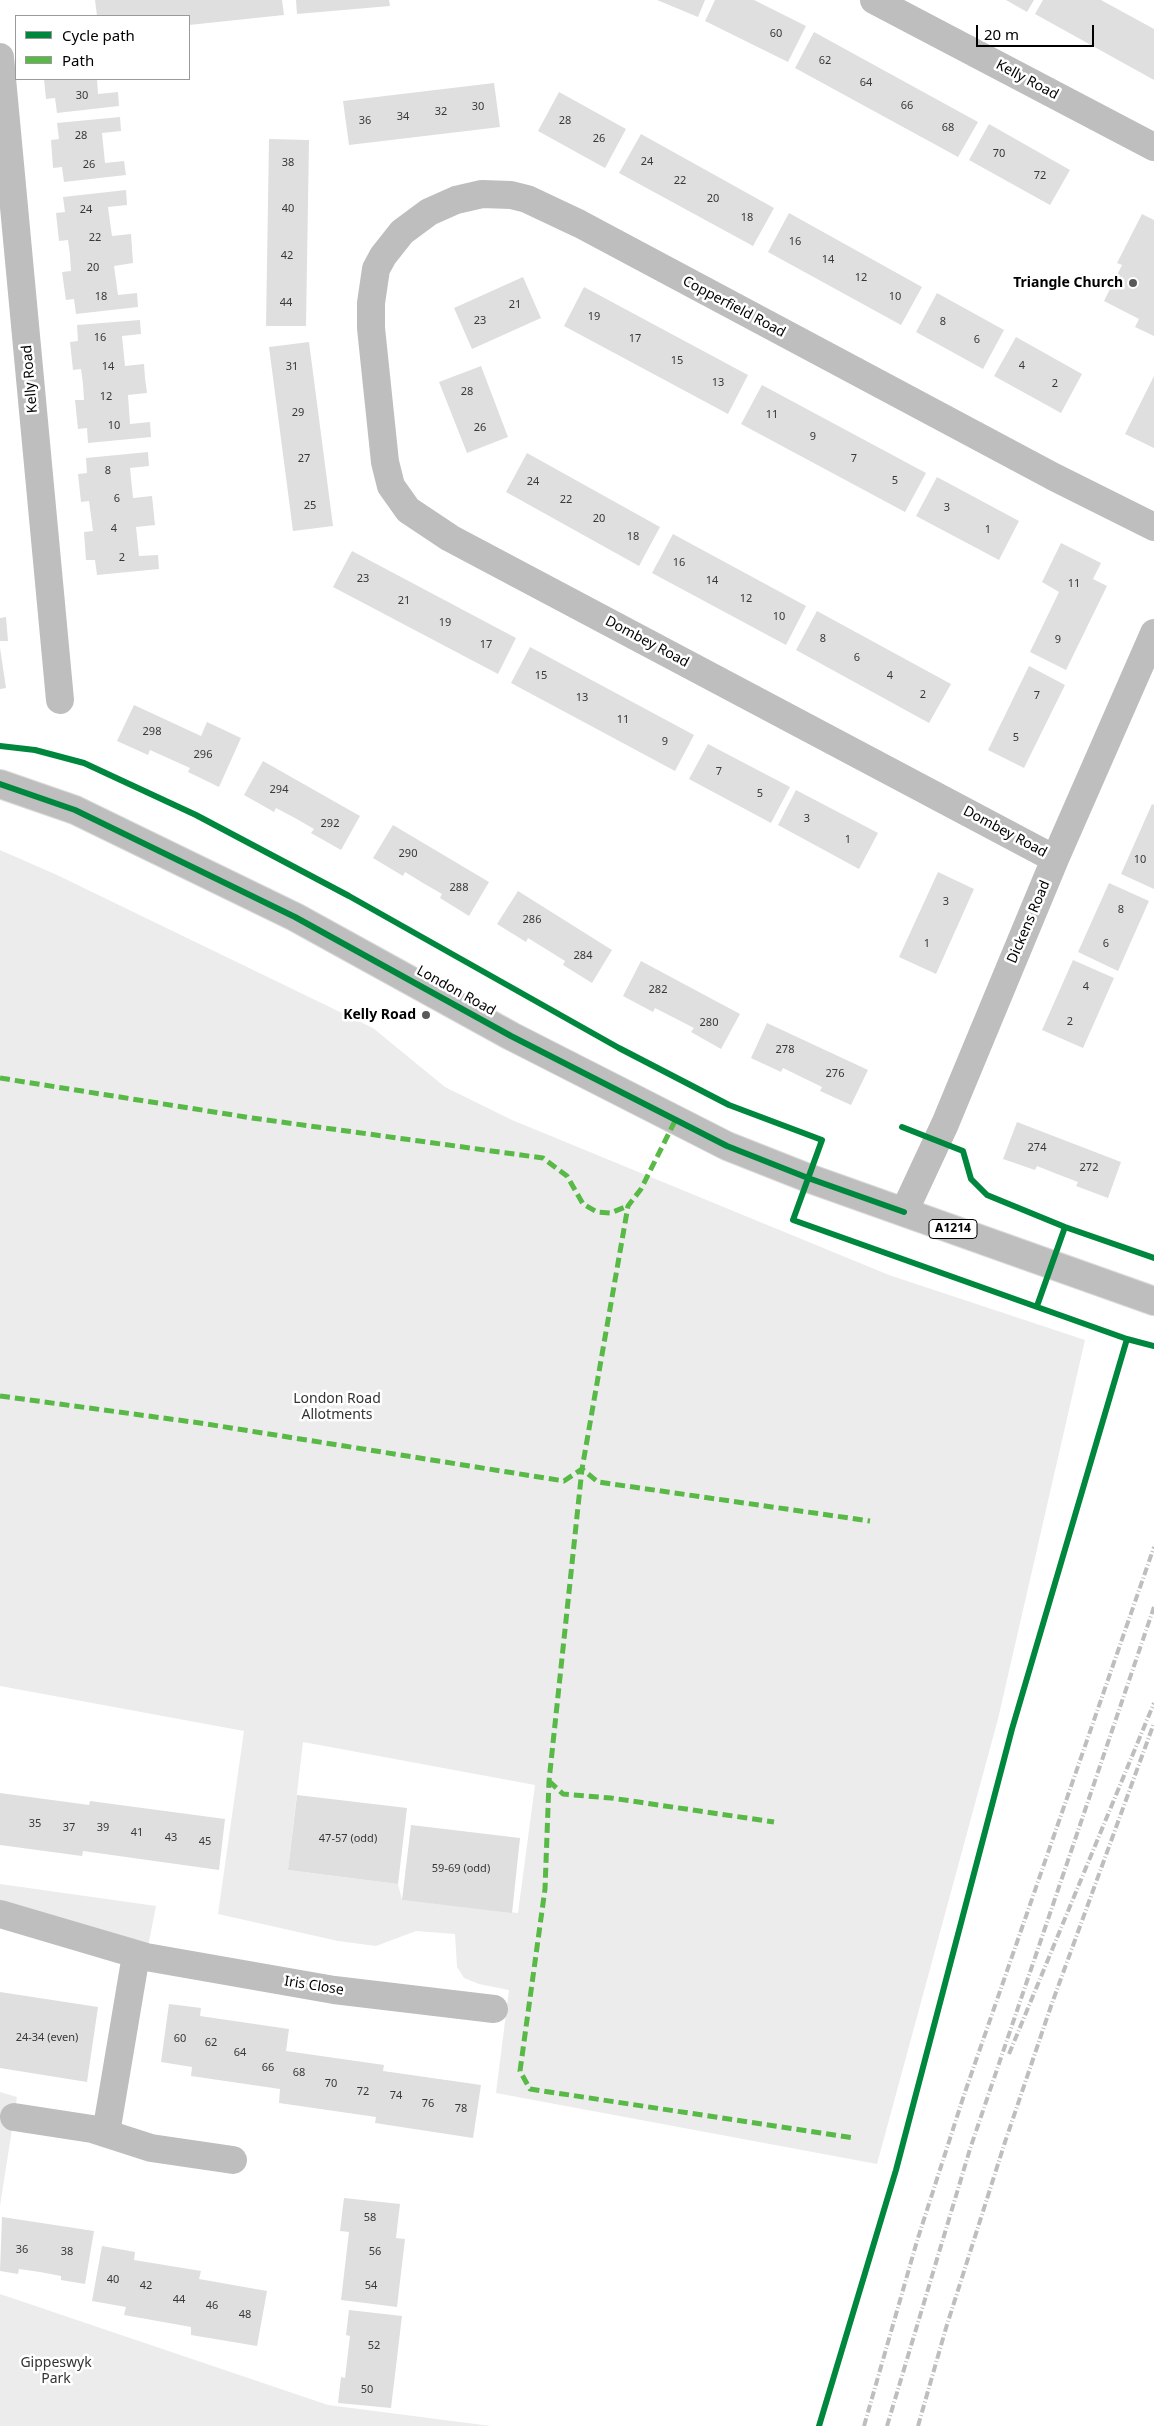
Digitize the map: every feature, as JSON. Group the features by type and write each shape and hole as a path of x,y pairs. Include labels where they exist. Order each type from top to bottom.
{"street":[{"name":"Kelly Road","path":"874,0 1154,146"},
{"name":"Kelly Road","path":"0,57 60,700"},
{"name":"Copperfield Road","path":"371,328 371,303 376,269 383,256 402,232 428,212 456,200 482,194 511,195 535,202 573,220 1054,477 1154,527"},
{"name":"Dombey Road","path":"371,328 384,462 391,486 397,496 408,510 420,520 450,538 1055,859"},
{"name":"Dickens Road","path":"904,1212 945,1124 1055,859 1154,633"},
{"name":"London Road","path":"0,784 75,810 295,917 511,1036 727,1146 808,1178 1154,1300"},
{"name":"Iris Close","path":"0,1914 136,1955 334,1990 494,2009"},
{"path":"106,2133 136,1955"},
{"path":"14,2117 92,2129 151,2148 233,2160"}],"green space":[{"name":"London Road Allotments","path":"0,850 57,875 373,1028 445,1087 512,1120 889,1275 1085,1340 998,1719 877,2164 496,2093 509,1990 479,1984 464,1978 457,1967 455,1934 416,1931 376,1946 338,1941 218,1914 244,1731 0,1686","holes":["303,1742 535,1785 518,1913 402,1900 398,1884 288,1870"]},
{"path":"0,1884 156,1906 146,1957 0,1913"},
{"path":"0,2092 17,2097 0,2206"},
{"name":"Gippeswyk Park","path":"0,2294 328,2405 491,2426 0,2426"}],"building":[{"path":"95,0 282,0 284,15 190,25 190,15 97,15"},
{"path":"296,0 389,0 390,6 297,14"},
{"path":"657,0 705,0 698,17"},
{"path":"715,0 754,0 806,26 788,62 705,21"},
{"path":"1006,0 1034,0 1027,12"},
{"path":"1043,0 1101,0 1154,29 1154,80 1035,14"},
{"path":"814,32 978,122 958,157 795,68"},
{"path":"44,80 97,80 98,94 118,92 119,106 57,113 55,98 46,99"},
{"path":"494,83 500,127 349,145 343,101"},
{"path":"559,92 626,129 605,168 538,131"},
{"path":"120,117 121,131 102,133 105,163 124,161 126,175 64,182 62,167 53,168 51,140 59,139 57,123"},
{"path":"989,124 1070,170 1050,205 969,160"},
{"path":"641,134 774,208 753,246 619,173"},
{"path":"269,139 309,140 306,326 266,326"},
{"path":"126,190 127,205 108,207 112,236 131,234 133,263 114,266 118,295 137,293 138,307 76,314 74,299 66,300 62,272 71,271 70,255 68,240 59,241 56,213 65,212 63,197"},
{"path":"789,213 922,287 901,325 768,252"},
{"name":"Triangle Church","path":"1142,214 1154,220 1154,336 1135,327 1139,319 1104,301 1122,265 1117,263"},
{"path":"523,277 541,318 472,349 454,308"},
{"path":"584,287 748,375 728,414 564,326"},
{"path":"937,293 1004,330 983,369 916,332"},
{"path":"140,320 141,334 122,336 125,366 144,364 147,393 128,395 130,424 150,422 151,437 88,443 87,428 78,429 75,400 84,400 81,369 73,370 70,342 78,341 77,325"},
{"path":"1016,337 1082,374 1061,413 994,376"},
{"path":"309,342 333,526 293,531 269,347"},
{"path":"481,366 508,437 467,453 439,382"},
{"path":"1154,376 1154,448 1125,434"},
{"path":"762,385 926,473 905,512 741,424"},
{"path":"148,452 149,466 130,468 133,498 152,496 155,525 136,527 139,556 158,555 159,569 97,575 95,560 86,560 84,532 93,531 89,501 81,502 78,474 87,473 86,458"},
{"path":"527,453 660,527 639,566 506,492"},
{"path":"937,477 1019,521 999,560 916,516"},
{"path":"673,534 806,606 786,645 652,573"},
{"path":"1061,543 1101,563 1093,579 1107,586 1066,670 1030,652 1059,592 1042,582"},
{"path":"352,551 516,638 498,674 333,587"},
{"path":"817,611 951,684 929,723 796,650"},
{"path":"6,617 8,641 0,641 0,618"},
{"path":"530,647 694,735 675,771 511,683"},
{"path":"0,648 6,688 0,689"},
{"path":"1029,666 1065,685 1024,768 988,750"},
{"path":"134,705 201,736 207,722 241,738 219,787 188,772 190,768 150,750 148,755 117,741"},
{"path":"708,744 790,787 771,823 689,779"},
{"path":"263,761 360,816 341,850 311,833 314,829 295,818 276,808 274,812 244,795"},
{"path":"796,790 878,833 859,869 778,825"},
{"path":"1152,804 1154,805 1154,889 1121,874"},
{"path":"393,825 489,882 469,916 440,898 442,894 405,872 403,876 373,858"},
{"path":"938,872 974,889 936,974 899,957"},
{"path":"1109,883 1149,901 1118,971 1078,952"},
{"path":"518,891 612,950 592,983 563,965 565,961 528,938 526,942 497,924"},
{"path":"1073,960 1114,978 1083,1048 1042,1030"},
{"path":"641,961 740,1014 721,1049 691,1032 694,1028 655,1008 653,1012 623,996"},
{"path":"767,1023 868,1070 851,1105 820,1091 822,1087 783,1068 781,1072 751,1058"},
{"path":"1017,1122 1121,1162 1108,1198 1076,1186 1078,1182 1037,1166 1035,1170 1003,1159"},
{"path":"0,1793 89,1805 90,1801 225,1819 219,1870 83,1851 82,1856 0,1845"},
{"path":"297,1795 407,1808 398,1884 288,1870"},
{"path":"411,1825 520,1838 512,1913 402,1900"},
{"path":"0,1992 98,2007 87,2082 0,2068"},
{"path":"169,2004 201,2008 200,2016 289,2029 286,2051 384,2065 383,2071 481,2085 473,2138 375,2123 376,2117 279,2103 280,2089 191,2076 192,2067 161,2062"},
{"path":"344,2198 400,2204 396,2238 405,2239 397,2307 341,2300 349,2232 340,2231"},
{"path":"2,2217 94,2231 85,2284 61,2280 61,2276 40,2272 19,2269 18,2274 0,2271"},
{"path":"102,2246 135,2252 134,2260 201,2271 199,2279 267,2291 257,2346 191,2335 191,2327 124,2315 126,2307 92,2301"},
{"path":"349,2310 402,2316 391,2408 338,2403 341,2377 345,2378 350,2336 346,2335"}],"railway":[{"path":"864,2426 917,2241 964,2095 1154,1547"},
{"path":"887,2426 970,2149 1154,1607"},
{"path":"1009,2054 1154,1703"},
{"path":"918,2426 946,2328 1005,2142 1051,2006 1154,1723"}],"marked path":[{"path":"0,1078 252,1118 543,1158 567,1176 583,1204 597,1212 610,1213 628,1206"},
{"path":"675,1121 641,1189 628,1206 582,1469 549,1781 545,1889 520,2071 530,2089 854,2138"},
{"path":"0,1396 200,1423 564,1481 582,1469 598,1482 870,1521"},
{"path":"549,1781 563,1794 611,1798 774,1822"}],"cycle path":[{"path":"0,746 35,750 84,763 196,815 349,896 619,1048 729,1105 822,1140 793,1220 1127,1339 1154,1346"},
{"path":"0,784 75,810 295,917 511,1036 727,1146 808,1178 904,1212"},
{"path":"902,1127 963,1151 971,1179 987,1195 1065,1227 1154,1258"},
{"path":"1037,1306 1065,1227"},
{"path":"819,2426 896,2170 1012,1729 1127,1339"}],"place":[{"name":"Triangle Church","path":"1133,283"},
{"name":"Kelly Road","path":"426,1015"}]}
